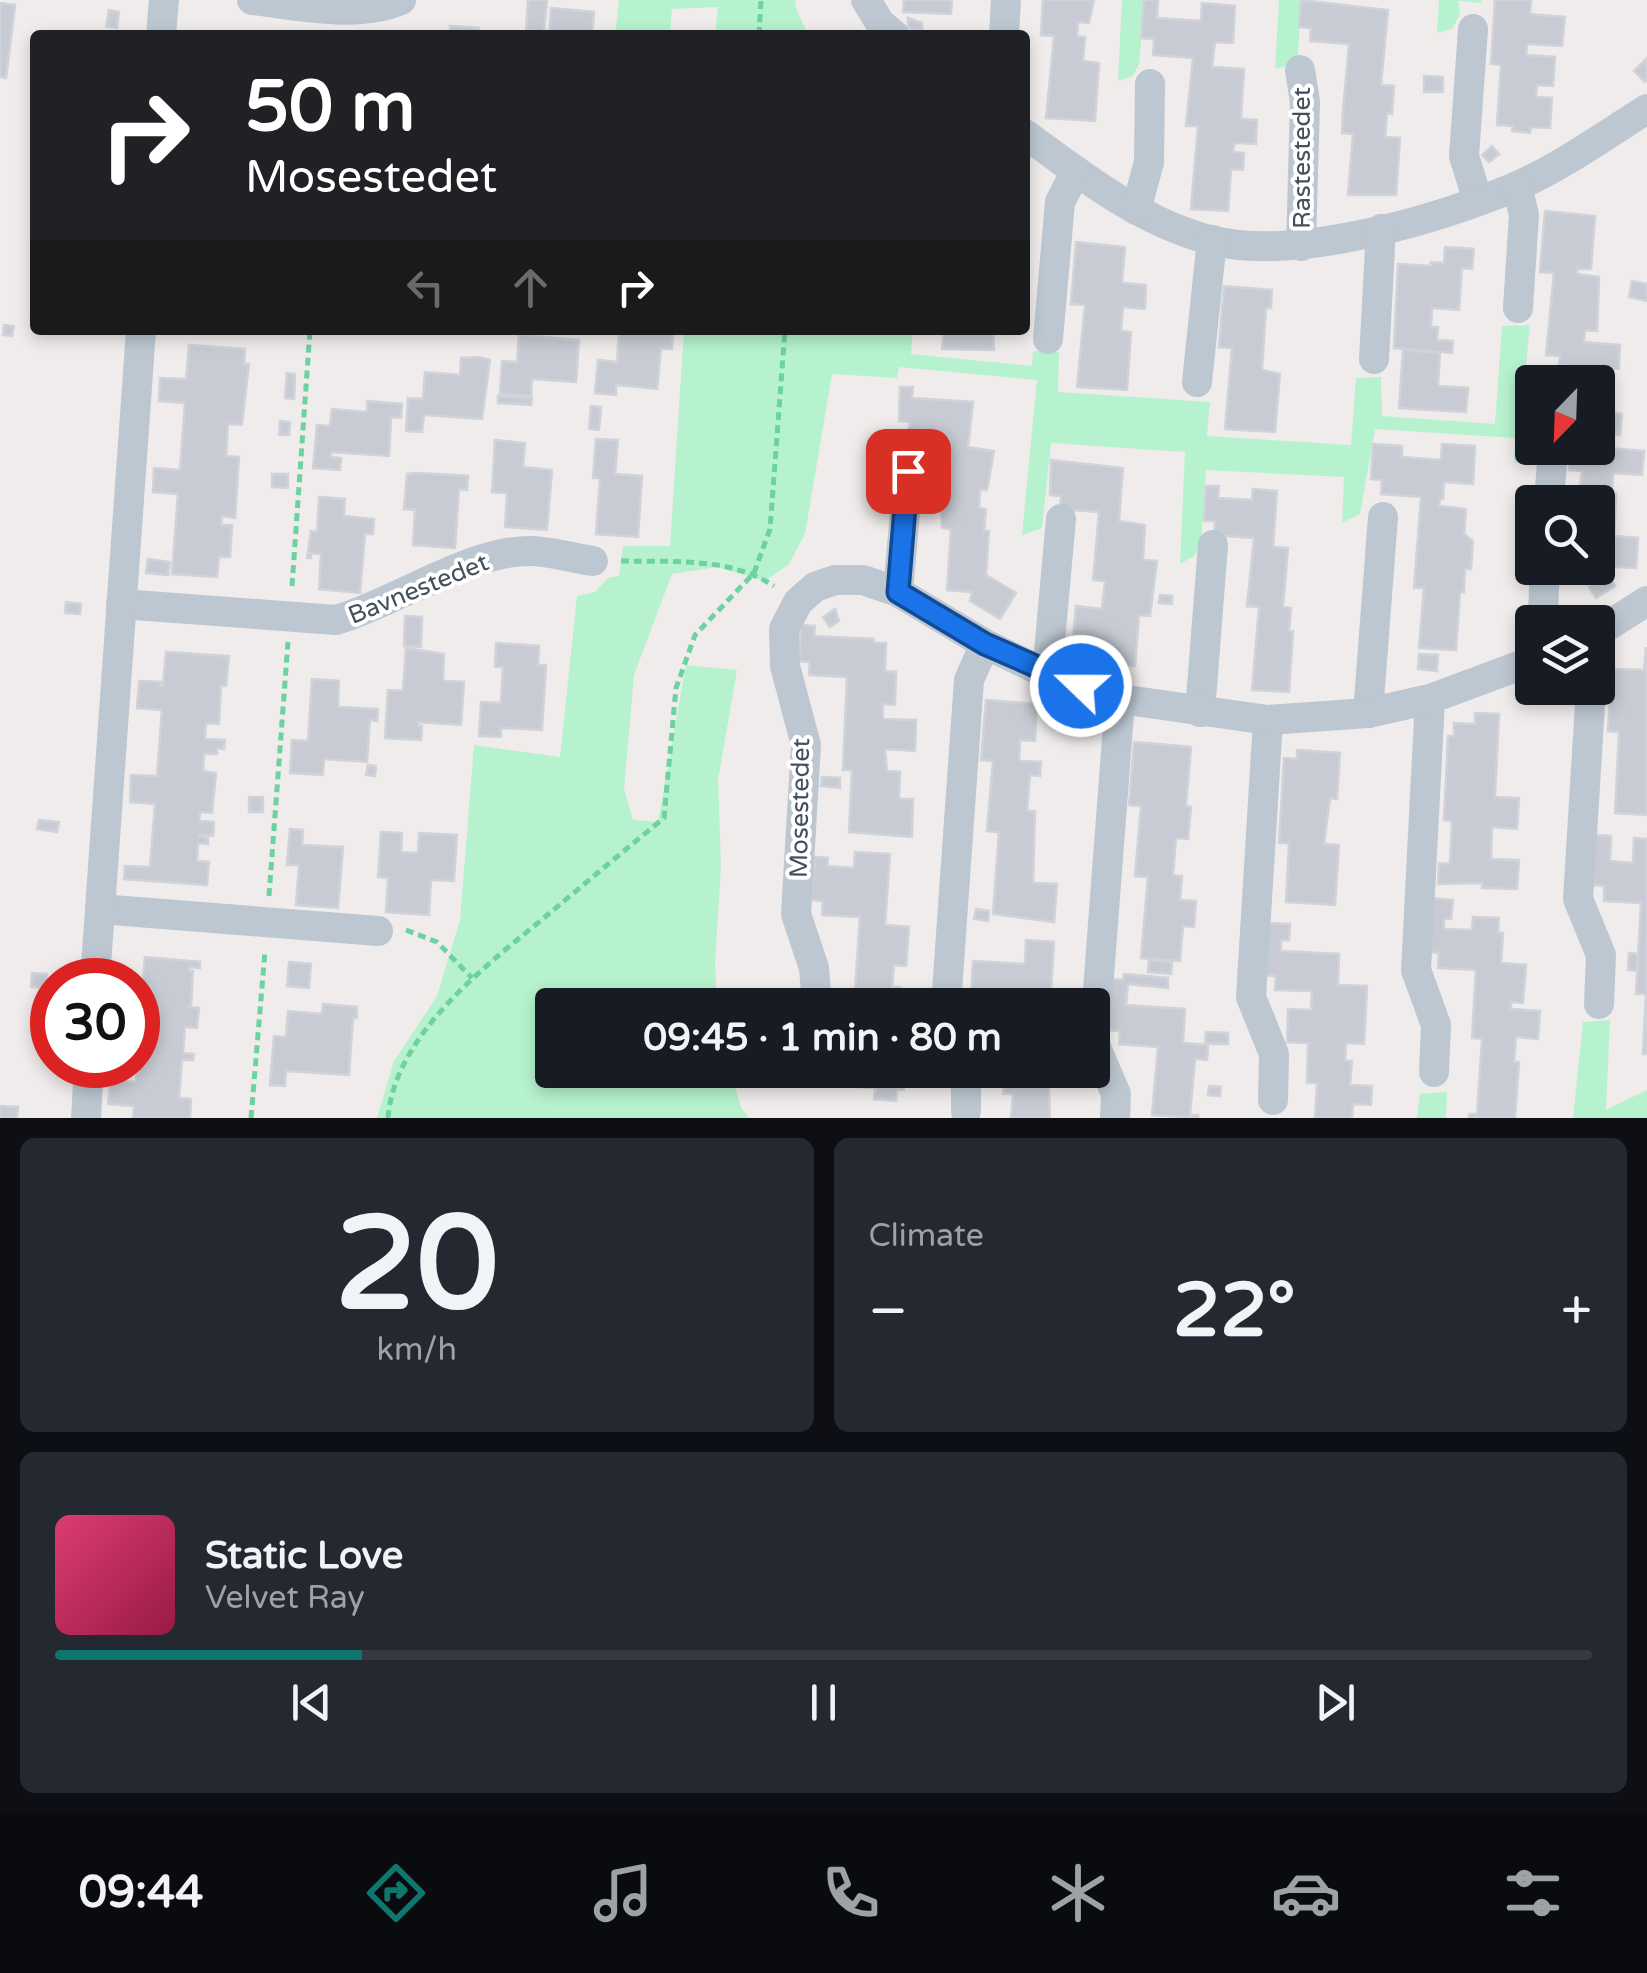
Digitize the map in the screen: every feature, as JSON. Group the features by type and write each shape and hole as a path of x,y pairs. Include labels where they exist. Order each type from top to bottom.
{"street":[{"path":"161,30 164,0"},
{"path":"252,0 332,8 386,6 401,0"},
{"path":"866,0 889,30"},
{"path":"1004,30 1006,0"},
{"path":"1473,29 1464,156 1478,200"},
{"name":"Rastestedet","path":"1300,70 1306,102 1301,246"},
{"path":"1136,210 1149,162 1150,84"},
{"name":"Rastestedet","path":"1030,138 1136,210 1212,240 1256,247 1301,246 1381,230 1517,186 1647,110"},
{"path":"1048,338 1060,202 1076,171"},
{"path":"1517,186 1524,215 1518,308"},
{"path":"1374,360 1381,230"},
{"path":"1197,382 1212,240"},
{"path":"97,958 140,335"},
{"path":"898,592 911,442"},
{"path":"1368,713 1383,517"},
{"path":"1048,674 1061,519"},
{"path":"1200,712 1213,545"},
{"name":"Bavnestedet","path":"122,604 336,620 369,610 482,558 530,551 594,561"},
{"name":"Mosestedet","path":"816,988 814,968 796,914 806,745 785,666 784,629 798,602 815,586 836,580 863,580 898,592 985,644 1048,674 1120,699 1268,720 1368,713 1430,699 1515,667"},
{"path":"1615,621 1647,601"},
{"path":"947,988 969,680 985,644"},
{"path":"1115,1118 1116,1094 1094,1043 1120,699"},
{"path":"1430,699 1416,970 1436,1025 1434,1072"},
{"path":"1590,705 1578,899 1601,955 1599,1004"},
{"path":"1268,720 1251,997 1274,1054 1273,1100"},
{"path":"100,909 378,930"},
{"path":"86,1118 88,1088"},
{"path":"966,1088 966,1111"}],"path":[{"path":"759,30 761,0"},
{"path":"251,1118 310,335"},
{"path":"388,1118 389,1104 411,1051 472,978 664,818 676,688 694,635 754,572 770,529 785,335"},
{"path":"594,561 702,563 754,572"},
{"path":"378,930 410,930 437,942 472,978"}],"green space":[{"path":"619,0 796,0 806,30 716,30 718,7 672,9 670,30 616,30"},
{"path":"1122,0 1145,0 1139,64 1133,76 1118,81"},
{"path":"1279,0 1301,0 1298,56 1287,66 1275,69"},
{"path":"1439,0 1481,0 1481,3 1458,1 1460,14 1452,29 1437,33"},
{"path":"1530,325 1526,365 1515,365 1515,438 1375,429 1360,514 1342,523 1344,477 1206,470 1201,544 1194,556 1180,564 1185,452 1051,443 1042,528 1022,535 1037,380 899,367 897,378 832,374 805,534 789,564 765,581 717,567 672,574 634,675 624,789 633,820 658,822 686,665 737,670 718,780 721,866 716,988 535,988 535,1088 735,1088 749,1118 377,1118 394,1061 437,996 460,920 474,745 560,757 577,596 595,592 608,578 619,576 623,546 670,546 684,335 913,335 911,354 1032,366 1033,351 1059,352 1058,392 1210,402 1207,436 1351,445 1356,378 1381,377 1382,416 1495,424 1502,326"},
{"path":"1610,1020 1606,1110 1647,1090 1647,1118 1573,1118 1583,1022"},
{"path":"1447,1092 1446,1118 1417,1118 1420,1094"}],"building":[{"path":"528,0 547,0 544,30 526,30"},
{"path":"904,0 952,0 951,14 903,12"},
{"path":"1043,0 1094,0 1089,23 1078,22 1077,36 1085,37 1083,61 1099,63 1095,121 1046,118 1054,36 1041,35"},
{"path":"1144,0 1158,0 1157,18 1201,21 1202,3 1235,6 1233,43 1215,42 1212,67 1244,69 1241,119 1257,120 1256,144 1235,143 1233,152 1244,153 1243,170 1231,169 1228,211 1191,209 1198,126 1186,126 1193,58 1153,55 1154,39 1141,38"},
{"path":"1301,0 1388,10 1381,85 1394,86 1385,137 1400,138 1396,195 1348,195 1353,134 1342,133 1349,44 1310,41 1311,28 1299,27"},
{"path":"1495,0 1531,0 1530,14 1565,17 1562,46 1527,44 1526,55 1555,57 1553,86 1537,85 1536,97 1552,98 1550,128 1531,127 1530,133 1497,125 1501,65 1491,64"},
{"path":"0,3 15,5 6,78 0,77"},
{"path":"551,8 594,12 592,30 549,30"},
{"path":"109,10 119,12 117,28 106,27"},
{"path":"908,18 922,23 922,30 908,28"},
{"path":"450,26 479,28 479,30 450,30"},
{"path":"1646,59 1647,80 1645,82 1634,71"},
{"path":"1424,76 1443,77 1443,92 1424,92"},
{"path":"1492,146 1499,154 1489,162 1482,155"},
{"path":"1545,211 1595,216 1591,269 1579,269 1577,265 1577,274 1599,277 1597,331 1585,330 1584,342 1620,345 1619,369 1615,365 1559,365 1560,356 1546,355 1554,273 1540,272"},
{"path":"1076,242 1125,247 1122,283 1146,285 1145,309 1123,307 1121,331 1131,332 1127,390 1077,387 1085,305 1071,304"},
{"path":"1445,247 1474,249 1472,269 1462,268 1459,310 1432,308 1431,327 1438,327 1437,340 1453,341 1452,353 1394,348 1398,264 1444,263"},
{"path":"1632,281 1647,284 1647,301 1629,297"},
{"path":"1224,286 1272,290 1271,308 1266,308 1262,370 1280,374 1275,432 1225,429 1232,348 1219,347"},
{"path":"4,325 14,326 12,336 3,335"},
{"path":"519,335 579,340 576,382 532,379 531,396 500,394 502,361 517,362"},
{"path":"619,335 673,335 672,349 661,349 657,389 616,385 616,395 595,393 598,360 617,362"},
{"path":"943,335 993,335 994,350 942,349"},
{"path":"189,345 245,349 244,364 249,364 242,425 228,424 226,456 239,457 235,518 222,516 221,525 232,525 230,557 219,557 217,577 172,574 178,494 153,492 154,468 180,470 185,403 159,401 160,378 186,379"},
{"path":"1403,350 1440,353 1438,386 1468,388 1466,412 1399,408"},
{"path":"461,358 490,360 482,419 424,415 422,432 406,431 408,398 423,399 425,372 460,375"},
{"path":"287,373 295,374 294,399 285,398"},
{"path":"900,387 913,387 912,398 973,402 968,447 994,451 987,490 980,490 979,508 986,509 984,531 989,531 986,575 1016,593 1000,619 970,601 972,592 947,590 951,529 942,528 941,507 945,446 949,438 908,436 910,422 899,421"},
{"path":"498,396 532,398 531,405 498,403"},
{"path":"367,401 402,404 401,418 391,417 389,456 331,452 331,457 341,458 340,470 313,468 317,425 330,426 332,409 367,412"},
{"path":"591,406 601,407 599,430 589,429"},
{"path":"1615,413 1622,414 1620,435 1615,435"},
{"path":"280,421 290,422 289,435 279,435"},
{"path":"596,439 618,440 615,474 642,476 638,537 596,534 600,478 593,478"},
{"path":"495,440 525,443 523,467 552,470 547,530 505,527 507,493 492,492"},
{"path":"1373,444 1402,446 1402,457 1441,460 1442,444 1475,446 1473,484 1444,482 1439,506 1466,509 1464,534 1473,541 1471,569 1465,569 1464,592 1460,592 1456,650 1419,648 1424,588 1414,588 1421,497 1381,494 1382,480 1371,479"},
{"path":"1615,449 1644,451 1642,475 1613,473 1612,485 1580,485 1582,471 1569,470 1569,465 1615,465"},
{"path":"1051,460 1123,468 1119,521 1145,525 1143,560 1157,561 1150,616 1139,615 1135,666 1098,664 1100,642 1073,640 1076,606 1102,609 1105,581 1093,580 1099,512 1060,509 1061,496 1050,495"},
{"path":"272,474 288,474 288,488 272,487"},
{"path":"407,474 468,476 467,490 459,489 455,548 413,545 415,510 404,509"},
{"path":"1206,486 1219,486 1218,498 1252,500 1253,489 1277,491 1273,547 1288,548 1283,607 1291,608 1289,631 1293,631 1289,692 1252,690 1259,607 1247,606 1254,538 1214,535 1215,521 1204,521"},
{"path":"319,497 345,499 344,516 374,519 373,534 365,534 360,593 319,589 321,554 311,553 311,558 307,558 311,531 317,532"},
{"path":"1615,536 1638,538 1636,568 1615,567"},
{"path":"148,559 170,562 168,575 146,573"},
{"path":"1592,585 1615,586 1596,598 1589,587"},
{"path":"1160,595 1172,596 1172,604 1159,603"},
{"path":"66,602 81,604 80,614 65,613"},
{"path":"835,609 839,621 830,627 823,617"},
{"path":"405,616 422,617 421,647 404,646"},
{"path":"801,625 815,626 814,636 886,643 885,671 896,672 895,705 883,704 883,719 916,720 915,751 885,749 887,771 900,772 899,799 913,799 912,837 849,832 852,770 843,770 847,677 809,675 810,662 799,661"},
{"path":"496,643 539,646 538,665 546,665 542,730 501,728 501,737 479,736 481,702 501,703 503,667 495,667"},
{"path":"1646,647 1647,815 1615,813 1619,732 1608,731 1610,705 1615,705 1615,669 1644,670"},
{"path":"406,648 444,654 443,681 464,682 461,725 418,722 422,726 421,740 385,738 388,690 403,691"},
{"path":"166,652 229,656 226,686 221,686 219,724 206,723 205,739 225,740 224,749 217,748 217,754 204,754 203,771 216,773 212,813 200,812 199,821 214,822 213,836 198,835 208,838 208,844 198,843 197,861 209,862 207,885 124,879 125,866 150,867 155,804 130,802 131,775 157,776 162,710 137,708 139,681 161,682 163,687"},
{"path":"1419,654 1438,655 1437,671 1418,669"},
{"path":"312,679 339,681 338,707 378,709 377,721 370,720 367,762 324,759 323,775 290,773 292,740 308,741"},
{"path":"986,700 1037,704 1035,741 1020,740 1019,761 1041,762 1040,776 1030,775 1027,811 1035,811 1033,883 1057,884 1054,922 993,914 999,832 987,831 993,761 981,760"},
{"path":"1475,713 1499,714 1495,797 1519,798 1517,829 1492,827 1491,859 1519,860 1517,889 1482,888 1482,883 1438,884 1439,863 1450,864 1452,821 1444,820 1448,736 1454,736 1454,723 1475,724"},
{"path":"1134,742 1191,747 1186,806 1191,807 1188,839 1176,838 1173,875 1182,876 1180,900 1196,901 1194,927 1183,926 1180,961 1141,958 1148,877 1135,876 1141,806 1129,805"},
{"path":"1297,750 1340,753 1337,799 1330,798 1324,844 1339,845 1335,905 1286,902 1289,843 1279,843 1284,758 1297,759"},
{"path":"368,765 376,766 375,776 366,775"},
{"path":"822,777 840,778 840,788 821,786"},
{"path":"249,797 263,797 263,812 249,812"},
{"path":"39,820 59,822 57,832 37,829"},
{"path":"290,829 303,830 302,845 343,847 338,908 296,905 299,865 287,865"},
{"path":"381,832 402,833 401,852 418,853 419,833 457,835 454,881 431,880 429,915 386,912 388,878 378,877"},
{"path":"1595,835 1611,836 1610,861 1633,863 1634,838 1647,839 1647,1054 1643,1054 1646,994 1636,994 1641,903 1604,901 1604,886 1593,885"},
{"path":"855,852 890,854 885,925 909,927 906,966 894,965 892,987 900,988 855,988 860,917 822,915 823,901 811,900 815,857 828,858 827,866 854,868"},
{"path":"1432,898 1453,900 1451,919 1444,919 1444,929 1472,930 1473,917 1499,918 1498,932 1503,933 1501,963 1526,965 1523,1003 1511,1002 1511,1009 1540,1011 1538,1039 1516,1037 1514,1062 1519,1062 1515,1118 1469,1118 1469,1114 1477,1114 1482,1039 1472,1038 1476,970 1438,968 1439,953 1428,952"},
{"path":"976,909 989,911 988,921 974,919"},
{"path":"1266,923 1290,924 1289,940 1281,940 1281,951 1339,954 1338,985 1367,986 1364,1044 1346,1043 1345,1061 1352,1061 1350,1085 1372,1086 1371,1105 1353,1104 1352,1118 1315,1118 1317,1083 1307,1083 1308,1043 1287,1042 1288,1009 1311,1010 1312,991 1275,990 1276,976 1263,975"},
{"path":"1026,940 1054,942 1051,988 972,988 973,961 1025,964"},
{"path":"1629,953 1638,954 1637,971 1628,970"},
{"path":"160,958 200,962 200,968 190,967 189,971 193,971 191,1006 187,1007 199,1008 197,1028 185,1027 183,1053 194,1054 193,1060 182,1060 179,1098 191,1099 190,1118 133,1118 134,1106 108,1104 109,1088 160,1088"},
{"path":"1149,960 1172,962 1171,974 1148,972"},
{"path":"289,962 311,964 309,988 287,986"},
{"path":"1124,974 1168,978 1168,988 1128,984 1126,1005 1185,1009 1183,1043 1208,1045 1207,1060 1195,1059 1190,1115 1198,1118 1152,1115 1158,1047 1119,1044 1120,1031 1110,1030 1110,979 1123,980"},
{"path":"323,1004 357,1007 349,1075 286,1071 285,1086 270,1085 274,1036 286,1037 288,1011 322,1014"},
{"path":"1206,1032 1228,1033 1228,1044 1205,1044"},
{"path":"1209,1086 1221,1087 1220,1096 1208,1095"},
{"path":"875,1088 904,1088 897,1090 896,1101 874,1099"},
{"path":"1004,1088 1049,1088 1050,1118 1011,1118 1013,1094 1003,1094"},
{"path":"0,1106 18,1107 17,1118 0,1118"}],"route":[{"path":"908,471 898,592 985,644 1081,686"}]}
